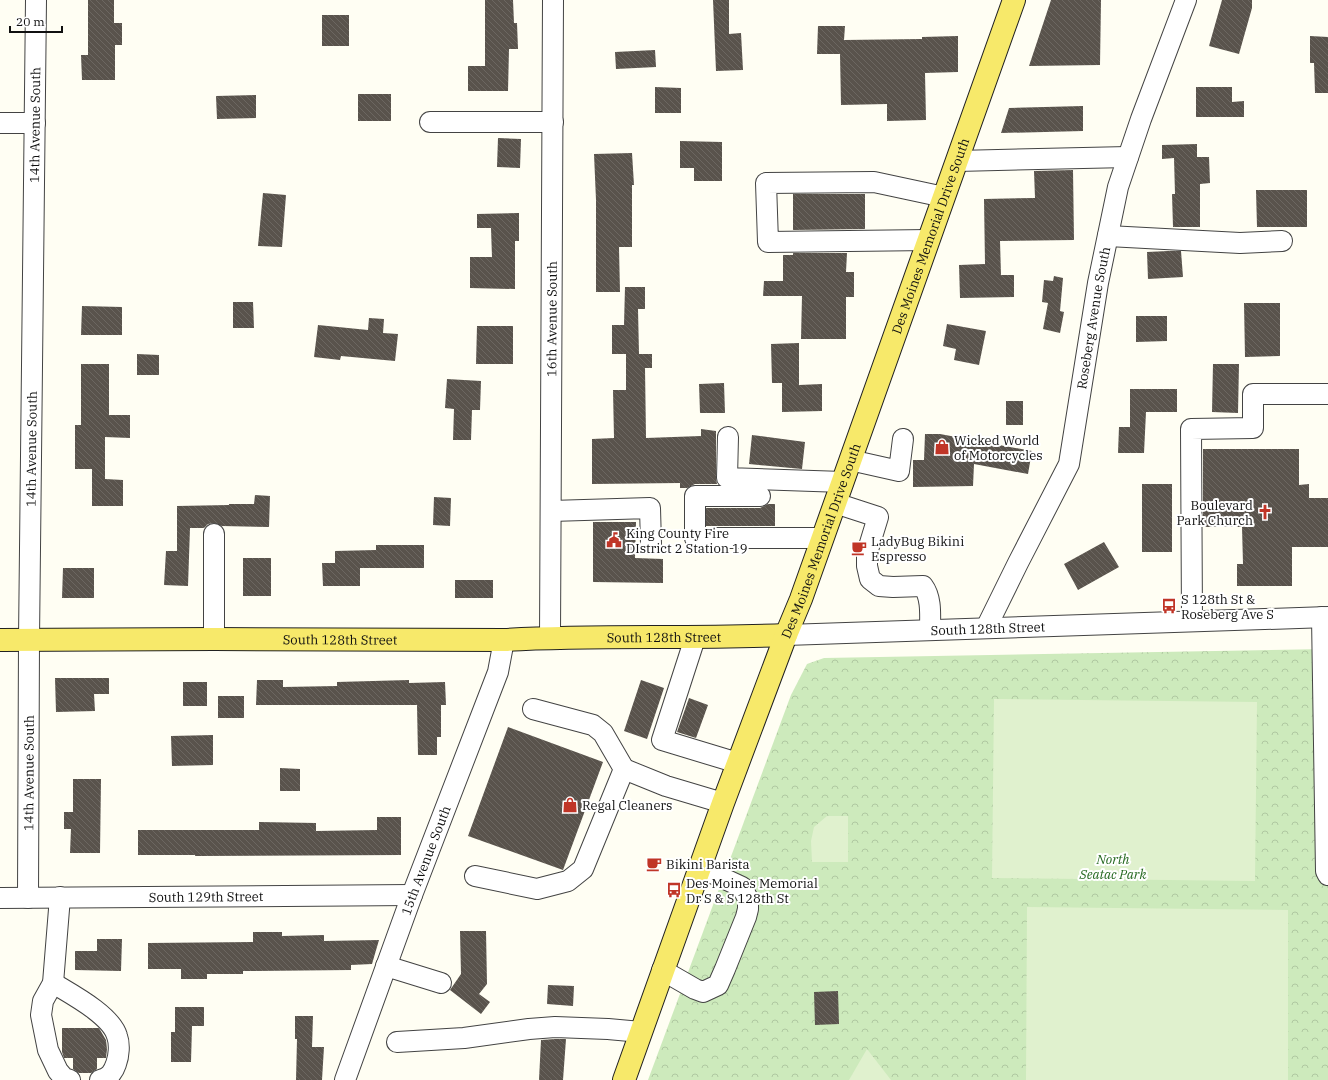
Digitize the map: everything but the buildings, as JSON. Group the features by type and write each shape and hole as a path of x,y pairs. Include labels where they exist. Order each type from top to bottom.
{"main road":[{"name":"Des Moines Memorial Drive South","path":"624,1080 699,867 786,635 801,599 1014,0"},
{"name":"South 128th Street","path":"0,640 504,640 550,638 695,638 786,635"}],"street":[{"name":"14th Avenue South","path":"28,898 29,640 36,0"},
{"name":"16th Avenue South","path":"550,638 553,0"},
{"name":"Roseberg Avenue South","path":"986,628 1069,464 1098,283 1118,187 1140,119 1186,0"},
{"path":"430,122 553,122"},
{"path":"0,123 35,123"},
{"path":"957,161 1128,157"},
{"path":"929,240 768,242 766,183 874,182 944,197"},
{"path":"1108,236 1240,243 1282,241"},
{"path":"1192,621 1191,429 1253,428 1253,394 1328,394"},
{"path":"728,437 727,478 843,482"},
{"path":"850,460 899,471 903,439"},
{"path":"760,496 695,496 695,538 823,538"},
{"path":"835,503 878,517 867,553 867,566 870,579 879,586 923,586 926,590 929,602 930,630"},
{"path":"551,511 650,508 651,544"},
{"path":"214,534 214,639"},
{"path":"1325,617 1326,872 1328,875"},
{"name":"South 128th Street","path":"786,635 1325,617"},
{"path":"695,638 662,740 738,763"},
{"name":"15th Avenue South","path":"345,1080 412,895 498,672 504,640"},
{"path":"534,709 593,725 603,732 624,769 666,786 723,803"},
{"path":"475,876 537,889 568,881 583,869 624,769"},
{"path":"662,970 695,990 703,992 714,987 718,984 725,969 746,917 748,899 742,887 699,867"},
{"name":"South 129th Street","path":"0,898 412,895"},
{"path":"60,897 53,983 43,1001 41,1015 48,1050 51,1057 58,1071 64,1078 70,1080"},
{"path":"386,966 441,982"},
{"path":"53,983 94,1008 111,1026 117,1036 119,1056 114,1070 107,1079 100,1080"},
{"path":"397,1042 464,1038 528,1029 555,1027 608,1028 640,1032"}],"green space":[{"name":"North Seatac Park","path":"1328,649 1328,1080 648,1080 791,695 807,664 824,658"},
{"path":"994,699 1257,702 1255,881 992,878"},
{"path":"827,816 848,816 848,862 812,862 811,841 814,827"},
{"path":"1027,907 1288,910 1288,1080 1026,1080"},
{"path":"867,1049 891,1080 849,1080"}],"place":[{"name":"Wicked World of Motorcycles","path":"942,447"},
{"name":"Boulevard Park Church","path":"1265,512"},
{"name":"King County Fire DIstrict 2 Station 19","path":"614,540"},
{"name":"LadyBug Bikini Espresso","path":"859,548"},
{"name":"S 128th St & Roseberg Ave S","path":"1169,606"},
{"name":"Regal Cleaners","path":"570,805"},
{"name":"Bikini Barista","path":"654,864"},
{"name":"Des Moines Memorial Dr S & S 128th St","path":"674,890"}]}
